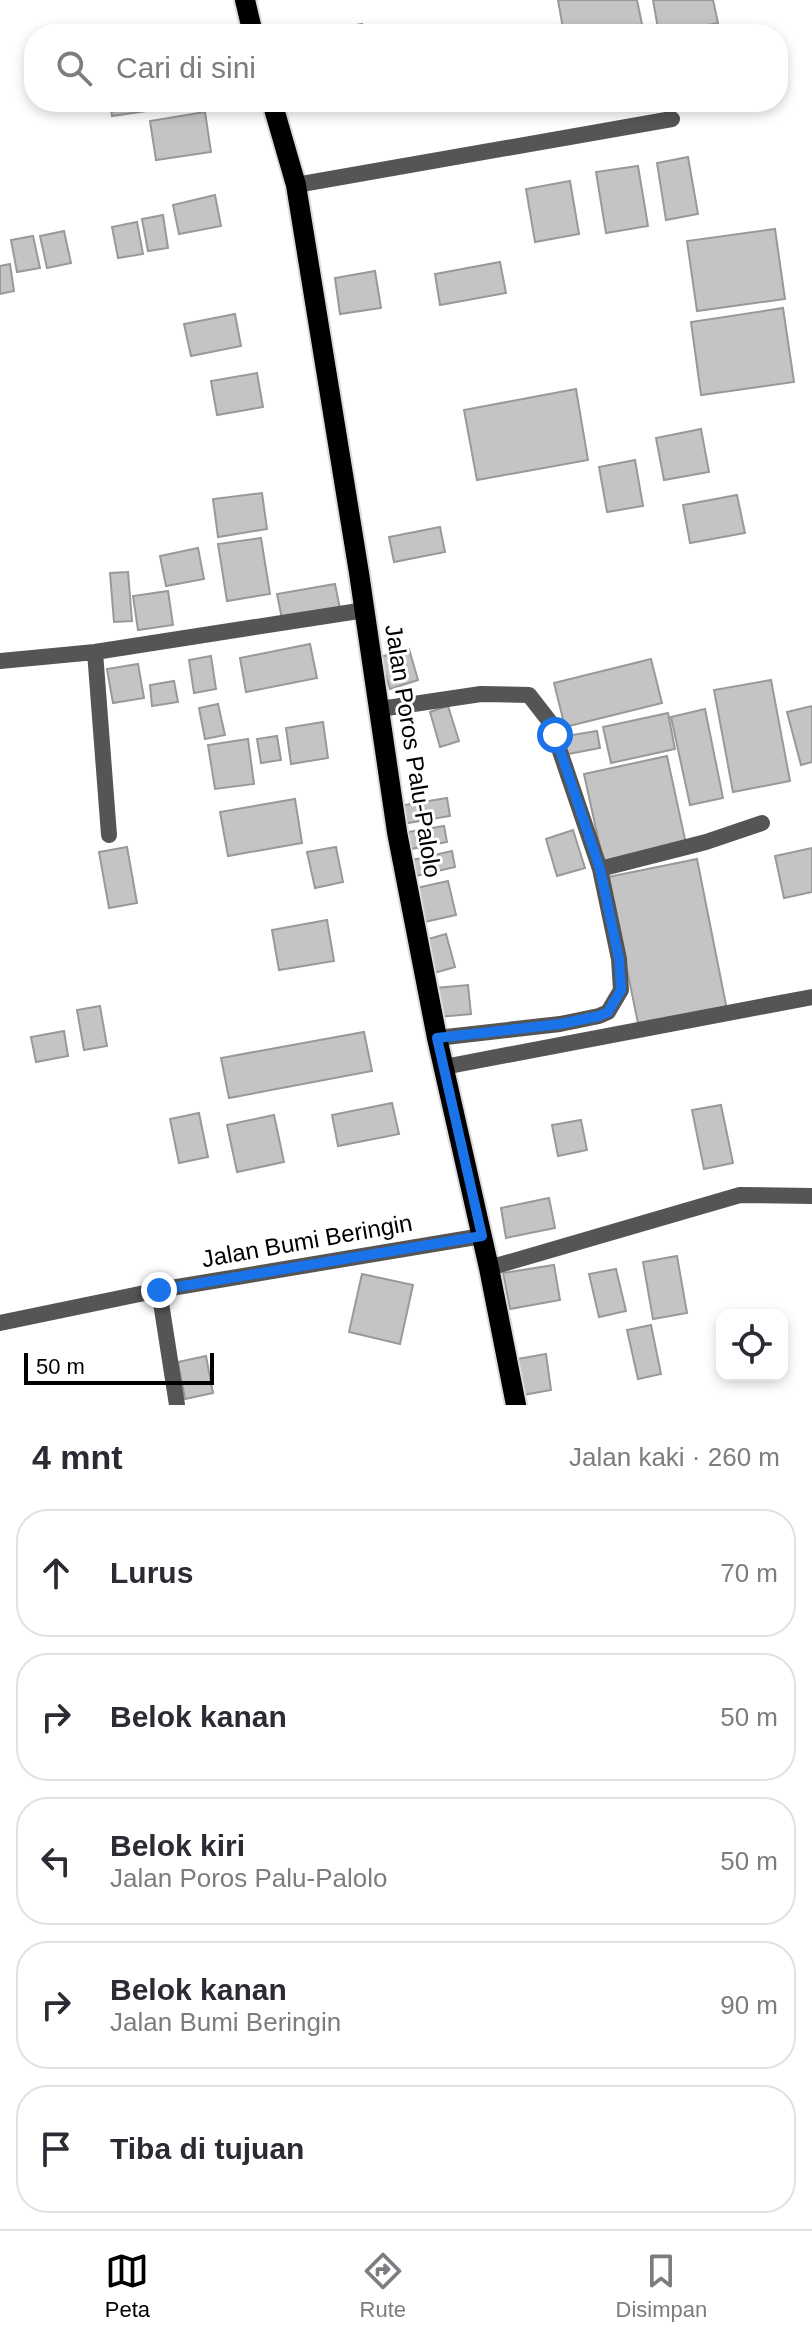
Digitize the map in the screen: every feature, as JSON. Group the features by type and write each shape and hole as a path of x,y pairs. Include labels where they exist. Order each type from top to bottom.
{"main road":[{"path":"245,0 251,24"},
{"name":"Jalan Poros Palu-Palolo","path":"275,112 296,185 365,610 397,832 437,1038 489,1268 516,1405"}],"street":[{"path":"296,185 672,119"},
{"path":"0,661 95,652 365,610"},
{"path":"95,652 109,835"},
{"path":"380,709 481,694 529,695 550,722 600,869 622,978 621,990 608,1012 560,1024 437,1038"},
{"path":"600,869 706,842 762,823"},
{"path":"444,1067 812,997"},
{"path":"489,1268 740,1195 812,1196"},
{"name":"Jalan Bumi Beringin","path":"0,1323 159,1290 482,1236"},
{"path":"159,1290 177,1405"}],"building":[{"path":"558,0 637,0 642,24 562,24"},
{"path":"653,0 713,0 718,23 713,24 657,24"},
{"path":"111,112 140,112 112,116"},
{"path":"205,112 211,152 156,160 150,121"},
{"path":"688,157 698,214 666,220 657,163"},
{"path":"638,166 648,226 606,233 596,172"},
{"path":"570,181 579,234 535,242 526,189"},
{"path":"215,195 221,226 179,234 173,205"},
{"path":"163,215 168,248 148,251 142,219"},
{"path":"137,222 143,254 118,258 112,227"},
{"path":"775,229 785,299 697,311 687,241"},
{"path":"64,231 71,263 47,268 40,236"},
{"path":"33,236 40,268 17,272 11,240"},
{"path":"500,262 506,293 440,305 435,274"},
{"path":"10,264 14,291 0,294 0,266"},
{"path":"375,271 381,308 340,314 335,278"},
{"path":"783,308 794,382 701,395 691,322"},
{"path":"235,314 241,346 191,356 184,324"},
{"path":"257,373 263,407 217,415 211,381"},
{"path":"576,389 588,460 477,480 464,410"},
{"path":"701,429 709,472 664,480 656,438"},
{"path":"635,460 643,506 607,512 599,467"},
{"path":"262,493 267,529 218,537 213,499"},
{"path":"737,495 745,533 690,543 683,505"},
{"path":"440,527 445,552 394,562 389,537"},
{"path":"261,538 270,594 227,601 218,544"},
{"path":"198,548 204,579 166,586 160,556"},
{"path":"128,572 132,621 114,622 110,573"},
{"path":"335,584 340,609 282,619 277,594"},
{"path":"168,591 173,625 138,630 133,596"},
{"path":"310,644 317,678 246,692 240,658"},
{"path":"409,649 418,680 390,689 380,657"},
{"path":"211,656 216,689 194,693 189,660"},
{"path":"651,659 662,703 565,727 554,683"},
{"path":"138,664 144,698 113,703 107,669"},
{"path":"771,680 790,781 733,792 714,690"},
{"path":"174,681 178,702 152,706 150,685"},
{"path":"218,704 225,735 205,739 199,708"},
{"path":"448,706 459,741 440,747 430,712"},
{"path":"812,706 812,762 801,765 787,712"},
{"path":"705,709 723,798 690,805 671,717"},
{"path":"668,713 675,749 611,763 603,727"},
{"path":"323,722 328,758 291,764 286,728"},
{"path":"597,731 600,748 563,755 560,737"},
{"path":"277,736 281,760 261,763 257,739"},
{"path":"248,739 254,784 215,789 208,745"},
{"path":"667,756 686,844 603,861 584,774"},
{"path":"447,798 450,816 402,824 399,806"},
{"path":"295,799 302,843 228,856 220,812"},
{"path":"444,826 447,842 411,849 408,832"},
{"path":"573,830 585,868 557,876 546,839"},
{"path":"127,847 137,903 109,908 99,852"},
{"path":"336,847 343,882 315,888 307,852"},
{"path":"812,848 812,892 784,898 775,856"},
{"path":"452,851 455,867 416,876 412,860"},
{"path":"697,859 727,1010 639,1028 608,877"},
{"path":"448,881 456,915 420,923 412,889"},
{"path":"327,920 334,961 279,970 272,930"},
{"path":"446,934 455,967 427,975 418,942"},
{"path":"468,985 471,1014 438,1017 435,988"},
{"path":"100,1006 107,1046 84,1050 77,1010"},
{"path":"64,1031 68,1056 36,1062 31,1037"},
{"path":"364,1032 372,1071 229,1098 221,1058"},
{"path":"392,1103 399,1134 338,1146 332,1115"},
{"path":"721,1105 733,1163 704,1169 692,1110"},
{"path":"199,1113 208,1157 179,1163 170,1119"},
{"path":"274,1115 284,1162 237,1172 227,1125"},
{"path":"581,1120 587,1150 558,1156 552,1125"},
{"path":"549,1198 555,1228 506,1238 501,1208"},
{"path":"677,1256 687,1313 653,1319 643,1262"},
{"path":"554,1265 560,1300 510,1309 503,1273"},
{"path":"616,1269 626,1311 599,1317 589,1274"},
{"path":"362,1274 413,1285 400,1344 349,1332"},
{"path":"651,1325 661,1374 638,1379 627,1330"},
{"path":"546,1354 551,1390 523,1395 517,1359"},
{"path":"206,1356 213,1393 185,1399 178,1362"}],"route":[{"path":"159,1290 482,1236 437,1038 560,1024 599,1016 608,1012 621,990 619,959 600,869 555,735"}]}
